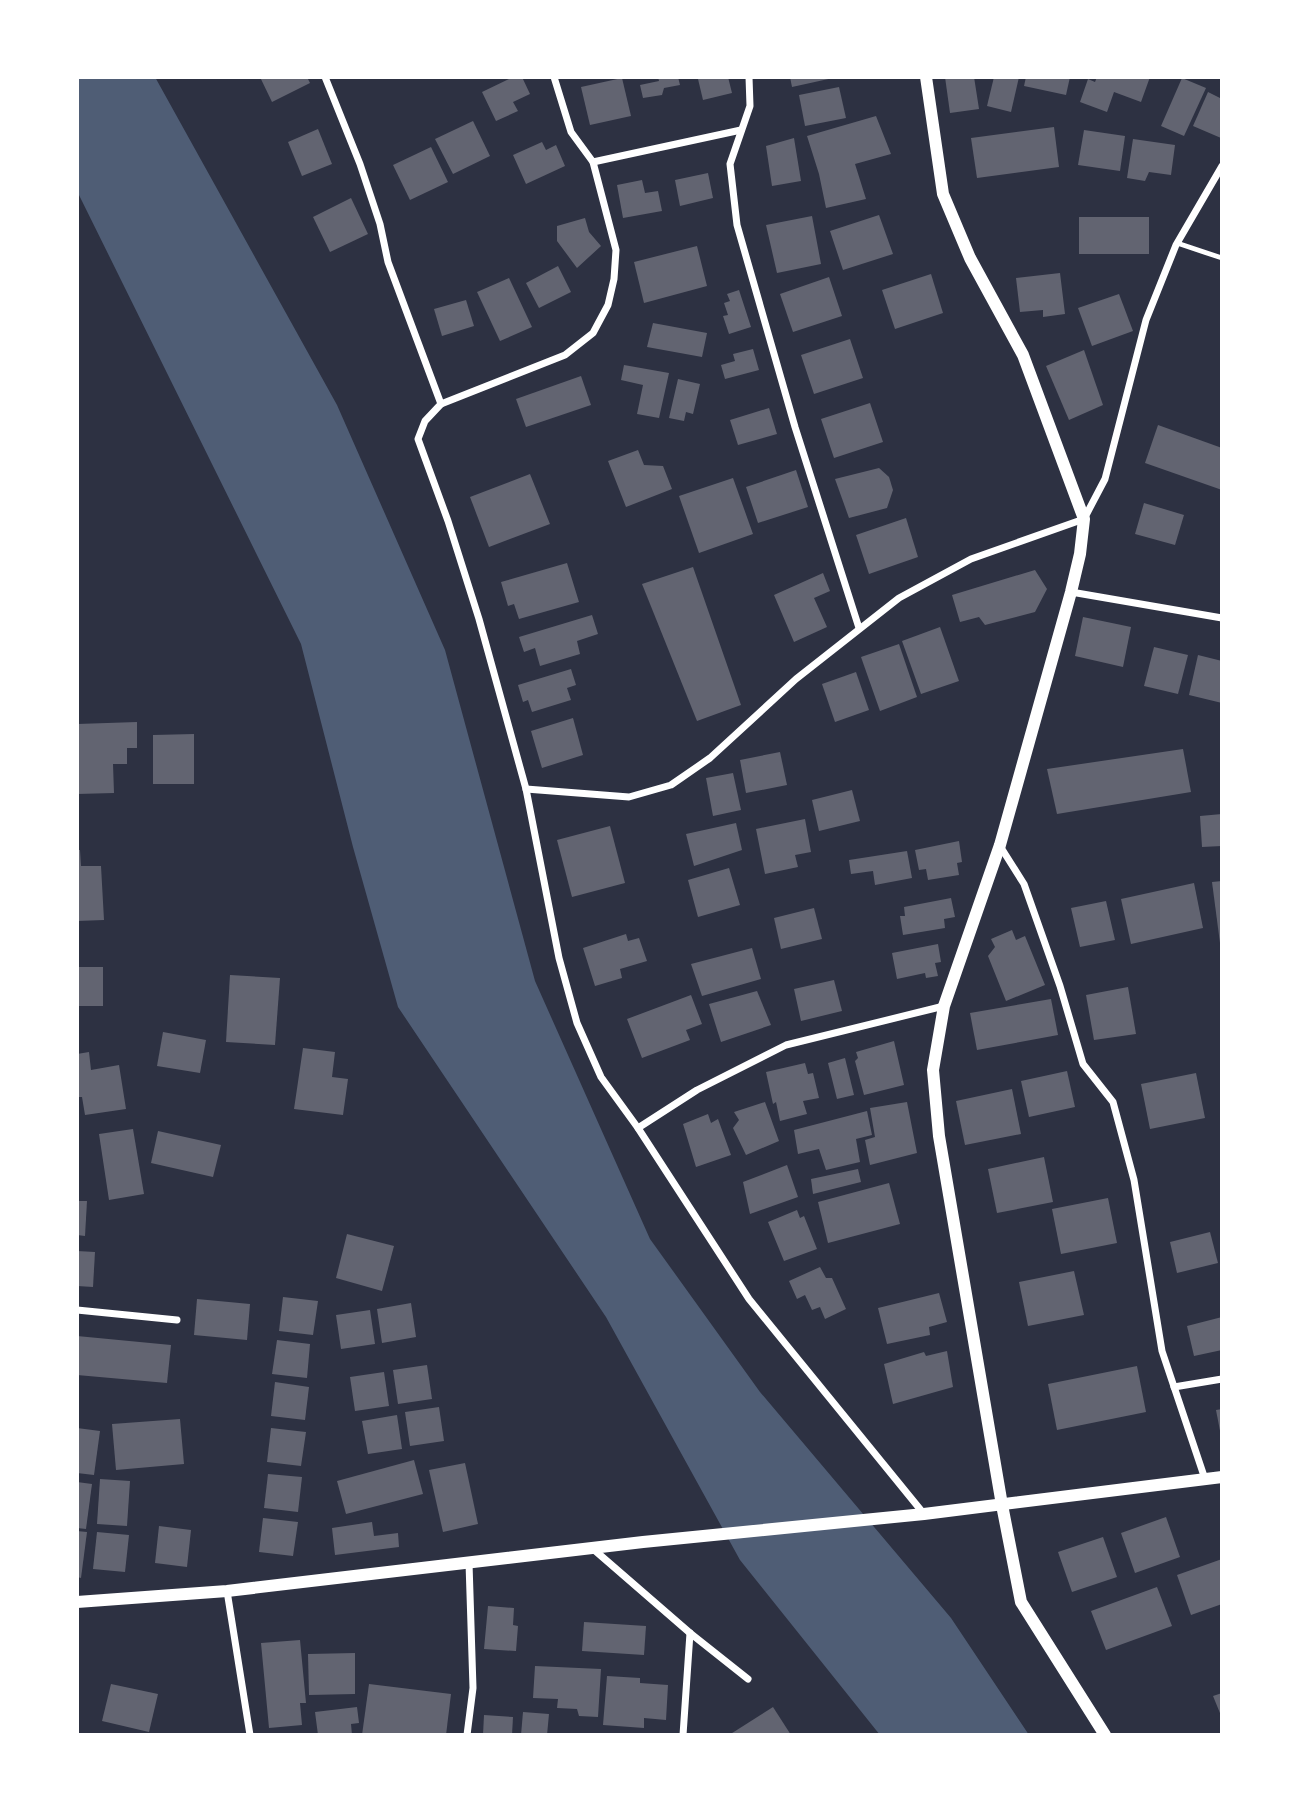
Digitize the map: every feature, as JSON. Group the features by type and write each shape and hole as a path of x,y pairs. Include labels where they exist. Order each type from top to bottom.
{"street":[{"path":"325,77 360,164 380,224 388,262 441,404"},
{"path":"554,77 571,132 593,162 616,250 614,279 608,305 593,333 565,355 441,404 425,421 418,439 479,618 526,789 559,958 577,1023 601,1077 638,1128 749,1299 924,1514"},
{"path":"749,77 750,106 730,164 737,225 795,427 859,628"},
{"path":"926,77 943,194 970,258 1023,355 1084,519"},
{"path":"593,162 741,130"},
{"path":"1105,1735 1021,1602 939,1136 933,1070 944,1006 1000,845 1071,592 1080,554 1084,519 1105,479 1146,320 1177,243 1222,166"},
{"path":"526,789 629,797 671,785 710,758 796,679 899,598 971,559 1084,519"},
{"path":"1071,592 1222,618"},
{"path":"1000,845 1024,884 1060,986 1083,1065 1113,1102 1133,1180 1162,1351 1205,1479"},
{"path":"638,1128 697,1090 786,1045 944,1006"},
{"path":"77,1310 177,1320"},
{"path":"1174,1387 1222,1378"},
{"path":"77,1602 227,1591 643,1542 924,1514 1222,1477"},
{"path":"592,1548 748,1679"},
{"path":"467,1735 473,1688 469,1563"},
{"path":"227,1591 250,1735"},
{"path":"683,1735 690,1633"}],"lane":[{"path":"1177,243 1222,258"}],"water":[{"path":"77,77 155,77 337,405 445,650 535,981 650,1239 760,1392 951,1618 1029,1735 880,1735 740,1560 606,1317 398,1007 353,847 301,644 77,191"}],"building":[{"path":"260,77 307,77 310,83 272,102"},
{"path":"513,77 522,77 530,94 513,102 518,111 496,121 482,92"},
{"path":"658,77 678,77 680,85 664,88 662,95 643,98 640,85 659,81"},
{"path":"728,77 732,93 703,100 698,79"},
{"path":"790,77 833,77 833,78 792,87"},
{"path":"945,77 974,77 979,109 950,113"},
{"path":"994,77 1019,77 1011,112 987,106"},
{"path":"1026,77 1070,77 1066,95 1024,86"},
{"path":"1097,77 1150,77 1141,102 1114,92 1107,112 1080,102 1088,79 1095,82"},
{"path":"622,78 631,116 590,125 581,87"},
{"path":"1182,78 1206,88 1184,136 1161,126"},
{"path":"839,87 846,118 805,126 799,95"},
{"path":"1208,92 1222,99 1221,138 1193,126"},
{"path":"876,116 891,154 855,164 866,199 826,208 807,136"},
{"path":"473,121 490,156 453,174 435,139"},
{"path":"1054,127 1059,167 977,178 971,138"},
{"path":"318,129 332,164 302,176 288,142"},
{"path":"1084,130 1125,136 1120,171 1078,165"},
{"path":"794,138 801,181 772,186 766,146"},
{"path":"1133,139 1175,145 1171,175 1149,172 1145,181 1127,178"},
{"path":"542,142 546,150 556,145 565,166 526,184 513,155"},
{"path":"431,147 448,182 410,200 393,165"},
{"path":"708,173 713,198 680,206 675,180"},
{"path":"642,180 645,193 658,191 662,211 623,218 617,185"},
{"path":"351,198 368,234 330,252 313,217"},
{"path":"879,215 893,254 843,270 830,231"},
{"path":"812,216 821,264 777,273 766,225"},
{"path":"1079,217 1149,217 1149,254 1079,254"},
{"path":"585,218 589,232 601,246 577,268 557,241 557,226"},
{"path":"697,246 707,286 644,303 634,262"},
{"path":"558,266 571,292 539,308 526,283"},
{"path":"1060,273 1065,314 1043,317 1043,310 1020,312 1016,278"},
{"path":"931,274 943,313 895,329 882,290"},
{"path":"829,277 842,316 793,332 780,294"},
{"path":"509,278 532,327 500,341 477,292"},
{"path":"739,290 751,327 729,334 723,316 728,315 724,303 730,301 727,294"},
{"path":"1119,294 1133,331 1092,346 1078,308"},
{"path":"466,300 474,326 442,336 434,309"},
{"path":"653,323 707,333 702,357 647,347"},
{"path":"850,339 863,378 814,394 801,355"},
{"path":"753,349 759,370 725,379 721,365 735,361 733,354"},
{"path":"1084,350 1103,405 1069,420 1046,366"},
{"path":"624,365 669,373 659,418 637,414 643,385 621,380"},
{"path":"581,376 591,405 526,427 516,399"},
{"path":"678,379 700,384 693,414 686,412 684,421 669,418"},
{"path":"870,403 883,442 834,458 821,419"},
{"path":"769,408 777,434 738,445 730,420"},
{"path":"1158,425 1222,448 1222,490 1145,463"},
{"path":"638,450 644,465 663,466 672,489 626,507 608,461"},
{"path":"879,468 889,477 893,490 887,508 849,518 835,479"},
{"path":"796,470 808,507 758,523 746,487"},
{"path":"530,474 550,524 489,547 470,497"},
{"path":"733,478 753,534 699,553 679,496"},
{"path":"1144,503 1184,515 1175,545 1135,534"},
{"path":"906,518 918,557 869,574 856,535"},
{"path":"567,563 579,602 519,619 514,604 508,606 501,582"},
{"path":"693,567 741,705 697,721 642,584"},
{"path":"1035,570 1047,589 1035,612 985,625 979,617 960,622 952,595"},
{"path":"823,573 830,591 814,598 827,627 794,642 774,595"},
{"path":"592,615 598,634 577,641 580,654 540,666 535,648 524,652 519,637"},
{"path":"1083,617 1131,627 1123,667 1075,656"},
{"path":"940,627 959,681 921,694 902,641"},
{"path":"899,644 917,697 880,711 861,657"},
{"path":"1154,647 1188,655 1178,694 1144,686"},
{"path":"1198,655 1222,661 1222,703 1189,695"},
{"path":"571,669 576,685 567,688 571,700 532,712 528,700 523,702 518,685"},
{"path":"856,672 869,710 835,722 822,684"},
{"path":"573,718 583,755 542,768 531,731"},
{"path":"137,722 137,748 127,748 127,764 113,764 114,793 77,794 77,724"},
{"path":"194,734 194,784 153,784 153,735"},
{"path":"1183,749 1191,792 1057,814 1047,769"},
{"path":"780,752 787,785 746,793 740,760"},
{"path":"733,773 741,810 713,816 706,778"},
{"path":"852,790 860,821 819,831 812,800"},
{"path":"1222,814 1222,846 1202,847 1200,816"},
{"path":"805,819 811,852 795,855 798,867 765,874 756,829"},
{"path":"736,823 742,850 694,866 686,834"},
{"path":"610,826 625,883 572,897 557,840"},
{"path":"959,841 962,862 957,863 959,875 928,880 926,869 919,870 915,850"},
{"path":"77,850 80,850 81,866 101,866 104,920 77,921"},
{"path":"907,851 912,878 875,885 873,871 851,874 849,860"},
{"path":"729,868 740,905 698,917 688,880"},
{"path":"1222,881 1222,943 1220,943 1212,882"},
{"path":"1194,883 1203,928 1131,944 1121,899"},
{"path":"951,898 955,917 944,919 945,928 903,935 900,916 905,916 904,907"},
{"path":"1106,901 1115,940 1080,947 1071,908"},
{"path":"814,908 822,939 781,949 774,918"},
{"path":"1012,930 1016,940 1025,936 1045,985 1006,1001 988,956 995,947 991,939"},
{"path":"626,934 628,941 639,938 647,961 620,969 622,978 595,986 583,948"},
{"path":"938,944 941,962 935,963 938,976 926,978 925,973 897,979 892,953"},
{"path":"752,948 761,979 702,996 691,964"},
{"path":"77,967 103,967 103,1006 77,1006"},
{"path":"230,975 280,978 275,1045 226,1042"},
{"path":"834,980 842,1011 801,1021 794,989"},
{"path":"1128,987 1136,1034 1094,1040 1086,995"},
{"path":"757,991 771,1025 721,1042 709,1004"},
{"path":"691,995 702,1024 686,1030 690,1040 642,1058 627,1019"},
{"path":"1051,999 1058,1035 977,1050 970,1013"},
{"path":"163,1032 206,1040 200,1073 157,1066"},
{"path":"894,1041 904,1085 864,1095 855,1061 858,1058 856,1052"},
{"path":"303,1048 335,1052 332,1077 348,1079 343,1115 294,1109"},
{"path":"89,1052 91,1070 119,1065 126,1109 85,1115 82,1097 77,1097 77,1054"},
{"path":"845,1058 854,1095 837,1099 828,1063"},
{"path":"805,1063 808,1074 813,1073 819,1098 803,1101 807,1114 780,1121 766,1072"},
{"path":"1067,1071 1075,1107 1029,1117 1021,1081"},
{"path":"1196,1073 1205,1118 1150,1129 1141,1084"},
{"path":"1012,1089 1021,1134 965,1145 956,1101"},
{"path":"765,1102 779,1141 746,1155 733,1128 739,1120 734,1112"},
{"path":"907,1102 917,1153 870,1165 865,1140 875,1137 870,1108"},
{"path":"867,1111 872,1135 856,1139 860,1162 826,1170 819,1149 798,1154 794,1130"},
{"path":"708,1114 711,1123 718,1119 731,1155 696,1167 683,1124"},
{"path":"133,1129 144,1194 109,1200 99,1134"},
{"path":"158,1131 221,1145 213,1177 151,1163"},
{"path":"1044,1157 1053,1202 997,1213 988,1169"},
{"path":"787,1165 798,1197 750,1214 743,1182"},
{"path":"858,1169 861,1182 813,1194 811,1179"},
{"path":"889,1183 900,1224 828,1243 818,1202"},
{"path":"1108,1198 1117,1243 1061,1254 1052,1209"},
{"path":"77,1201 87,1201 85,1236 77,1235"},
{"path":"797,1210 800,1218 804,1216 817,1249 784,1261 768,1222"},
{"path":"1210,1232 1218,1263 1177,1273 1170,1242"},
{"path":"347,1234 394,1246 382,1291 336,1278"},
{"path":"77,1251 95,1252 93,1287 77,1286"},
{"path":"820,1267 826,1278 832,1278 846,1309 825,1319 820,1307 812,1310 805,1295 797,1299 789,1281"},
{"path":"1074,1271 1084,1315 1028,1326 1019,1282"},
{"path":"939,1293 947,1322 929,1327 930,1335 887,1344 878,1308"},
{"path":"283,1297 318,1301 313,1335 279,1331"},
{"path":"197,1299 250,1304 247,1340 194,1335"},
{"path":"411,1303 416,1337 382,1343 377,1309"},
{"path":"370,1310 375,1344 341,1349 336,1315"},
{"path":"1222,1317 1222,1350 1194,1356 1187,1326"},
{"path":"77,1336 171,1345 167,1383 77,1375"},
{"path":"277,1340 310,1344 307,1378 272,1374"},
{"path":"947,1351 953,1387 893,1404 884,1364 924,1352 926,1356"},
{"path":"427,1365 432,1399 398,1404 393,1370"},
{"path":"1137,1366 1146,1412 1057,1430 1048,1384"},
{"path":"384,1372 389,1406 355,1411 350,1377"},
{"path":"275,1382 309,1387 305,1420 271,1416"},
{"path":"439,1407 444,1441 410,1446 405,1412"},
{"path":"1222,1409 1222,1436 1221,1436 1216,1410"},
{"path":"397,1415 402,1449 368,1454 362,1421"},
{"path":"180,1419 184,1464 116,1470 112,1424"},
{"path":"77,1428 100,1431 94,1475 77,1473"},
{"path":"271,1428 306,1432 301,1466 267,1462"},
{"path":"414,1460 423,1494 346,1514 337,1481"},
{"path":"465,1463 478,1524 443,1532 429,1470"},
{"path":"268,1474 302,1477 298,1512 264,1508"},
{"path":"100,1479 130,1481 127,1526 97,1524"},
{"path":"77,1482 92,1484 86,1529 77,1528"},
{"path":"1166,1517 1180,1557 1135,1573 1121,1533"},
{"path":"263,1518 298,1522 293,1556 259,1552"},
{"path":"372,1522 374,1536 398,1533 399,1547 335,1555 332,1528"},
{"path":"159,1526 191,1530 187,1567 155,1563"},
{"path":"77,1531 87,1532 81,1578 77,1577"},
{"path":"97,1532 129,1535 125,1572 93,1569"},
{"path":"1103,1537 1117,1577 1072,1592 1058,1552"},
{"path":"1222,1559 1222,1604 1191,1615 1177,1575"},
{"path":"1157,1587 1172,1626 1106,1650 1091,1611"},
{"path":"488,1606 514,1608 513,1625 518,1626 516,1651 484,1649"},
{"path":"584,1622 646,1626 644,1655 582,1651"},
{"path":"300,1640 306,1703 300,1703 302,1725 269,1728 261,1643"},
{"path":"355,1653 355,1694 309,1695 308,1654"},
{"path":"535,1666 601,1669 598,1717 579,1716 577,1709 557,1708 558,1699 533,1698"},
{"path":"607,1676 640,1678 640,1683 668,1685 666,1720 644,1718 644,1728 603,1725"},
{"path":"111,1684 158,1694 149,1732 102,1721"},
{"path":"369,1684 451,1694 446,1735 362,1735"},
{"path":"1222,1693 1222,1718 1213,1696"},
{"path":"357,1707 359,1723 351,1724 352,1735 318,1735 315,1712"},
{"path":"773,1707 791,1735 729,1735"},
{"path":"523,1712 549,1714 547,1735 521,1735"},
{"path":"484,1715 513,1717 512,1735 483,1735"}]}
